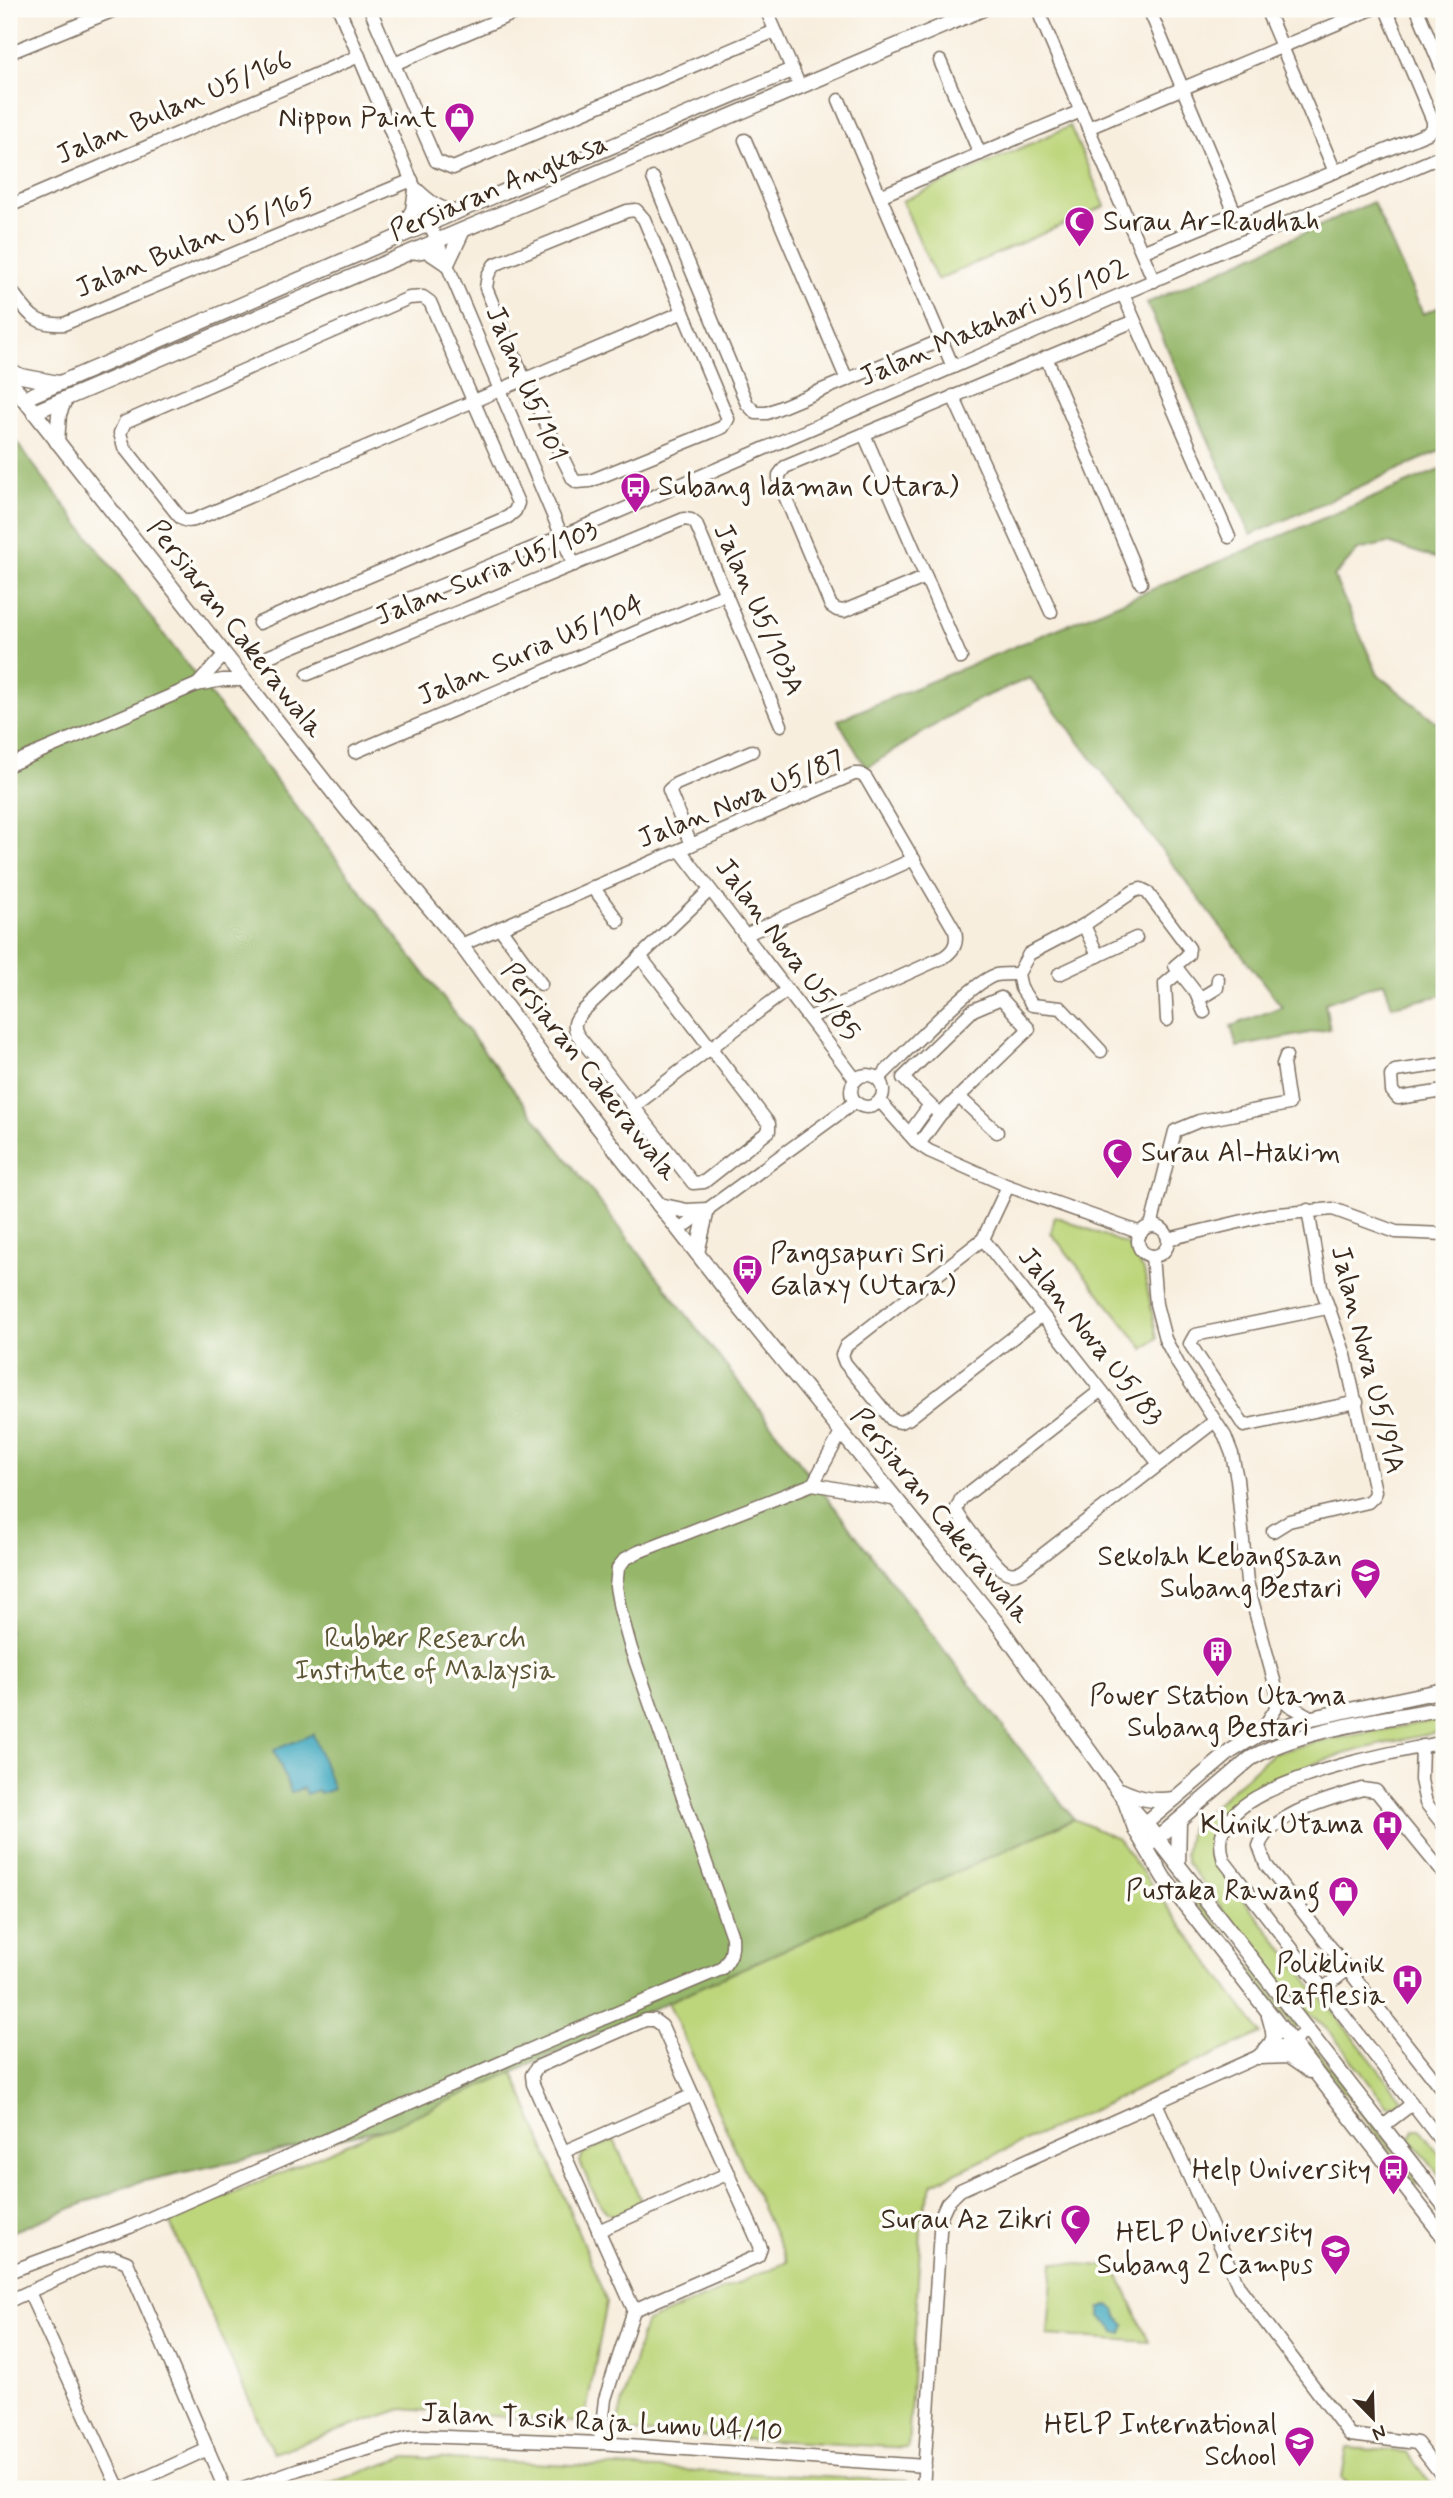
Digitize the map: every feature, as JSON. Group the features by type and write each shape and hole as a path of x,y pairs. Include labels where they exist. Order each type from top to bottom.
{"street":[{"path":"9,53 117,9"},
{"name":"Jalan U5/101","path":"339,9 574,565"},
{"path":"370,9 436,161 453,168 775,31"},
{"path":"394,64 501,13 524,9"},
{"path":"766,9 800,88"},
{"name":"Persiaran Angkasa","path":"34,412 983,9"},
{"path":"1149,9 1235,213"},
{"path":"1266,9 1335,172"},
{"path":"1088,128 1372,9"},
{"path":"1142,252 1428,133 1433,128 1433,121 1385,9"},
{"path":"1417,9 1444,74"},
{"path":"1041,18 1154,281"},
{"name":"Jalan Bulan U5/166","path":"9,206 359,56"},
{"path":"940,61 980,154"},
{"name":"Persiaran Angkasa","path":"23,399 398,236 792,70"},
{"path":"839,100 953,367"},
{"path":"880,197 1081,111"},
{"path":"745,139 847,380"},
{"name":"Jalan Matahari U5/102","path":"267,657 562,536 1444,155"},
{"path":"653,178 700,293 751,409 756,413 767,413 942,340"},
{"path":"414,185 431,204 456,212"},
{"path":"398,236 414,210 414,185"},
{"name":"Jalan Bulan U5/165","path":"9,288 37,322 64,324 414,185"},
{"path":"636,210 644,219 727,419 726,424 590,481 578,482 573,479 524,379 485,288 494,265 627,211 636,210"},
{"path":"407,253 426,250 447,264 463,230"},
{"path":"1122,294 1229,537"},
{"path":"259,623 508,517 515,511 518,503 472,401 430,302 417,296 125,422 120,433 124,447 178,515 185,521 194,520 277,484 472,401 500,389 683,312"},
{"path":"926,577 844,611 836,610 831,606 779,482 779,475 785,467 1134,321"},
{"path":"1046,358 1141,583"},
{"path":"9,370 21,376 59,384"},
{"name":"Persiaran Cakerawala","path":"9,380 347,810 461,945 542,1057 697,1253 1007,1636 1121,1794 1152,1843 1179,1868 1444,2205"},
{"path":"953,396 1051,612"},
{"path":"57,442 59,414 65,399"},
{"path":"864,434 961,658"},
{"name":"Jalan Suria U5/103","path":"308,674 684,519"},
{"name":"Jalan U5/103A","path":"684,519 696,524 781,726"},
{"name":"Jalan Suria U5/104","path":"355,752 726,594"},
{"path":"197,685 225,655"},
{"path":"9,765 197,685 223,680 244,680"},
{"name":"Jalan Nova U5/85","path":"752,751 669,790 686,847 710,890 856,1080"},
{"name":"Jalan Nova U5/87","path":"461,945 857,774 866,778 955,931 957,939 954,948 944,957 809,1018"},
{"path":"745,934 914,859"},
{"path":"593,887 618,921"},
{"path":"1101,1051 1061,1008 1031,1004 1021,988 1018,974 1033,950 1084,925 1134,891 1141,889 1147,892 1189,948 1188,955 1175,966 1199,999 1204,1012"},
{"path":"640,956 769,1124 769,1131 704,1182 693,1183 574,1027 576,1019 583,1011 640,956 710,890"},
{"path":"1084,925 1098,956"},
{"path":"499,928 541,984"},
{"path":"1059,974 1136,938"},
{"path":"1167,1020 1164,984 1178,973"},
{"path":"878,1079 985,980 995,975 1018,974"},
{"path":"1199,999 1217,988 1219,979"},
{"path":"634,1107 788,990"},
{"path":"919,1144 940,1115 1029,1029 1001,998 973,1010 903,1077 940,1115"},
{"path":"1152,1256 1141,1249 1138,1243 1146,1229 1175,1131 1199,1121 1289,1104 1283,1064 1286,1056"},
{"path":"1444,1065 1395,1071 1391,1076 1392,1091 1398,1098 1444,1091"},
{"path":"864,1075 878,1079 883,1087 880,1101 865,1107 855,1102 851,1093 856,1080 864,1075"},
{"path":"959,1097 996,1132"},
{"path":"880,1101 909,1134 929,1151 1008,1186 1146,1229 1161,1227 1168,1239 1164,1251 1152,1256"},
{"path":"679,1230 855,1102"},
{"path":"909,1134 929,1106"},
{"path":"1008,1186 983,1239 846,1346 842,1355 845,1363 892,1420 900,1422 908,1419 1042,1315"},
{"path":"659,1205 687,1211 707,1210"},
{"path":"1168,1239 1268,1215 1334,1209 1396,1233 1444,1234"},
{"path":"697,1253 707,1210"},
{"name":"Jalan Nova U5/91A","path":"1273,1531 1289,1521 1363,1504 1372,1500 1375,1491 1345,1355 1327,1308 1315,1259 1308,1210"},
{"name":"Jalan Nova U5/83","path":"983,1239 1159,1464"},
{"path":"1152,1256 1156,1304 1165,1339 1225,1436 1232,1454 1247,1583 1278,1695 1275,1710 1259,1734"},
{"path":"1327,1308 1195,1335 1191,1340 1192,1349 1244,1426 1357,1402"},
{"path":"1100,1391 961,1499 956,1510 962,1521 1002,1570 1013,1574 1018,1572 1215,1421"},
{"path":"813,1484 841,1433"},
{"path":"9,2272 130,2227 536,2047 721,1969 733,1951 732,1937 631,1649 616,1587 618,1568 625,1559 638,1552 813,1484 897,1500"},
{"path":"1141,1827 1231,1751 1259,1734 1312,1718 1444,1690"},
{"path":"1278,1695 1289,1706 1312,1718"},
{"path":"1152,1843 1250,1759 1276,1746 1308,1735 1444,1708"},
{"path":"1444,1742 1342,1763 1278,1787 1235,1812 1220,1838 1224,1861 1444,2145"},
{"path":"1422,1746 1421,1780 1426,1803 1444,1826"},
{"path":"1444,1874 1376,1791 1370,1789 1362,1789 1303,1809 1272,1826 1262,1836 1259,1846 1266,1865 1444,2092"},
{"path":"1121,1794 1153,1801 1176,1798"},
{"path":"1179,1821 1179,1868"},
{"name":"Persiaran Cakerawala","path":"1152,1843 1164,1878 1444,2237"},
{"path":"1323,1989 1348,1969"},
{"path":"1259,2057 1273,2043 1275,2037 1267,2008"},
{"path":"600,2443 605,2399 634,2310 533,2084 532,2075 537,2067 645,2020 654,2020 662,2026 760,2244 761,2253 634,2310"},
{"path":"923,2489 941,2216 947,2203 960,2190 1259,2057 1293,2041 1308,2030"},
{"path":"1259,2057 1288,2056 1325,2082"},
{"path":"563,2152 693,2095"},
{"path":"1156,2103 1239,2287 1350,2435 1417,2443 1444,2478"},
{"path":"1383,2126 1412,2104"},
{"path":"598,2231 729,2173"},
{"path":"9,2301 100,2259 114,2257 127,2262 225,2489"},
{"path":"29,2292 120,2489 208,2449"},
{"name":"Jalan Tasik Raja Lumu U4/10","path":"243,2489 299,2469 409,2437 600,2443 925,2466"}],"green space":[{"path":"1070,126 1105,206 937,280 902,201"},
{"path":"1373,202 1423,314 1444,305 1444,449 1251,535 1147,303"},
{"name":"Rubber Research Institute of Malaysia","path":"9,433 1074,1819 390,2127 135,2183 9,2233"},
{"path":"1444,468 1444,561 1388,543 1358,550 1334,577 1378,675 1444,728 1444,995 1392,1006 1384,982 1325,1003 1330,1029 1237,1047 1231,1026 1282,1007 1030,678 972,702 866,768 838,720"},
{"path":"1055,1216 1128,1245 1144,1271 1157,1338 1144,1349 1051,1233"},
{"path":"1444,1719 1444,1731 1361,1749 1304,1767 1278,1779 1221,1819 1212,1836 1214,1855 1221,1871 1402,2099 1399,2104 1387,2106 1331,2033 1290,1996 1187,1863 1185,1854 1190,1827 1272,1754 1310,1743"},
{"path":"1327,1721 1328,1725 1283,1736 1247,1752 1162,1827 1159,1824 1245,1749 1263,1739"},
{"path":"1074,1819 1118,1839 1261,2033 933,2183 922,2213 908,2448 615,2431 645,2323 787,2262 668,2002"},
{"path":"1172,1867 1298,2026 1295,2029 1169,1870"},
{"path":"1310,2042 1419,2183 1416,2185 1307,2044"},
{"path":"513,2072 607,2302 584,2423 402,2409 273,2453 169,2221"},
{"path":"1414,2129 1420,2129 1444,2160 1444,2181 1410,2138"},
{"path":"614,2140 643,2205 617,2216 605,2211 580,2162 583,2154"},
{"path":"1053,2262 1115,2267 1149,2342 1048,2335"},
{"path":"1347,2448 1406,2452 1435,2489 1352,2489 1342,2478"},
{"path":"406,2457 907,2481 907,2489 312,2489"}],"water":[{"path":"313,1734 333,1789 320,1794 318,1790 306,1794 303,1788 291,1792 274,1750"},
{"path":"1109,2305 1115,2309 1118,2318 1125,2325 1122,2333 1115,2331 1100,2318 1100,2309"}],"place":[{"name":"Nippon Paint","path":"460,145"},
{"name":"Surau Ar-Raudhah","path":"1080,249"},
{"name":"Subang Idaman (Utara)","path":"635,514"},
{"name":"Surau Al-Hakim","path":"1118,1180"},
{"name":"Pangsapuri Sri Galaxy (Utara)","path":"747,1297"},
{"name":"Sekolah Kebangsaan Subang Bestari","path":"1365,1600"},
{"name":"Power Station Utama Subang Bestari","path":"1218,1679"},
{"name":"Klinik Utama","path":"1387,1852"},
{"name":"Pustaka Rawang","path":"1343,1918"},
{"name":"Poliklinik Rafflesia","path":"1408,2007"},
{"name":"Help University","path":"1394,2197"},
{"name":"Surau Az Zikri","path":"1075,2247"},
{"name":"HELP University Subang 2 Campus","path":"1336,2276"},
{"name":"HELP International School","path":"1300,2468"}]}
